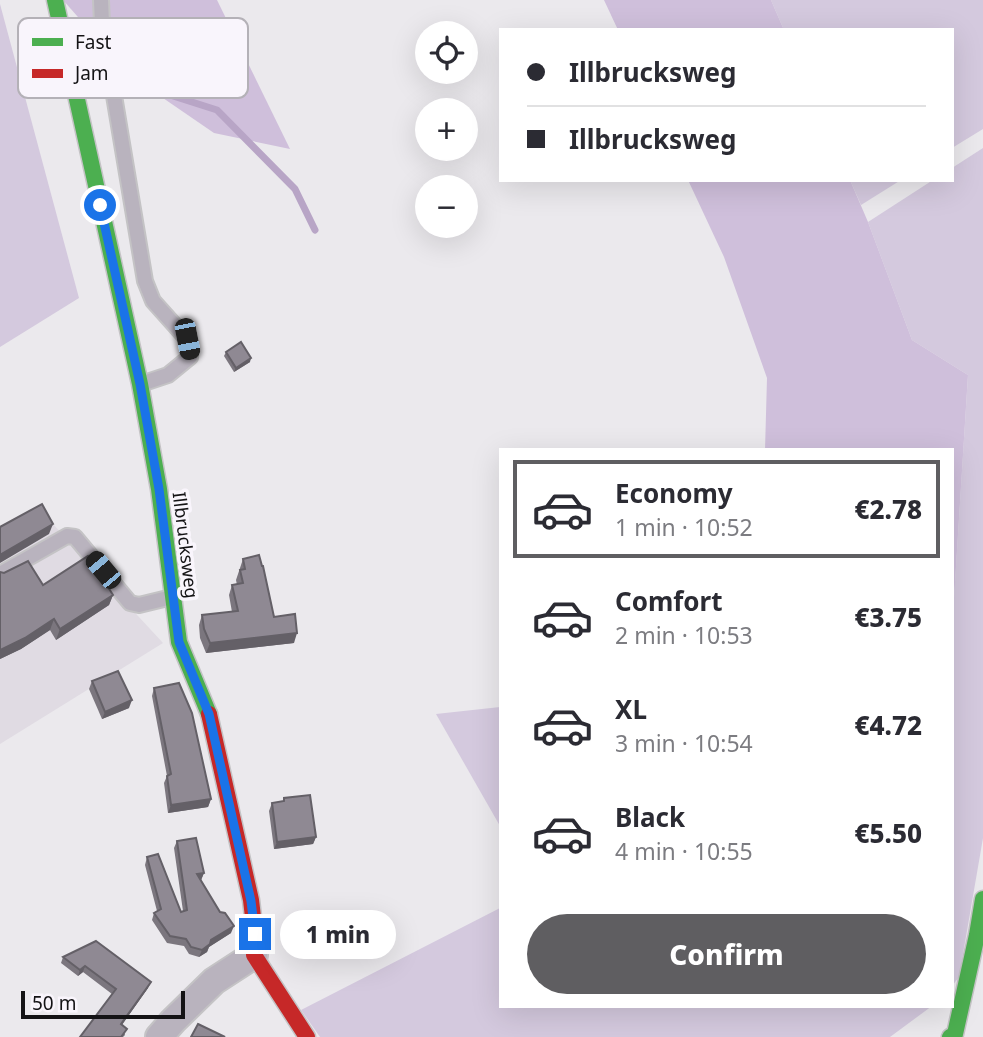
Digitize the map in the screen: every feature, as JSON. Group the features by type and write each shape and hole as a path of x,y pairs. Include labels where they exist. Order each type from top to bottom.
{"street":[{"name":"Illbrucksweg","path":"55,0 59,18"},
{"name":"Illbrucksweg","path":"77,98 140,384 159,489 179,642 209,714 251,901 255,934 254,955"},
{"path":"950,1037 955,1034 983,899"},
{"path":"159,1037 214,981 254,955 307,1037"}],"lane":[{"path":"101,0 102,18"},
{"path":"114,98 145,281 153,301 187,339 190,357 167,375 140,384"},
{"path":"0,574 67,536 75,537 130,603 139,605 173,597"}],"shaded area":[{"path":"63,0 217,0 226,18 79,18"},
{"path":"604,0 771,0 783,28 617,28"},
{"path":"771,0 983,0 983,129 954,147 954,28 783,28"},
{"path":"0,4 18,71 18,98 25,98 79,298 0,347"},
{"path":"248,63 290,149 214,133 163,98 248,98"},
{"path":"983,148 983,838 959,977 954,983 954,598 968,375 912,340 868,222 930,182 954,182 954,167"},
{"path":"689,182 851,182 912,340 968,375 954,599 954,448 765,448 767,378 724,257"},
{"path":"851,182 898,182 861,205"},
{"path":"39,509 163,643 0,744 0,531"},
{"path":"499,707 499,824 436,714"},
{"path":"499,909 499,1008 929,1008 890,1037 320,1037 301,1010"}],"building":[{"path":"241,342 251,358 236,368 226,352"},
{"path":"42,504 53,524 0,555 0,527"},
{"path":"259,555 274,617 295,614 297,633 210,643 202,615 238,611 232,585 243,583 240,570 245,569 243,559"},
{"path":"88,556 113,595 60,629 54,619 0,650 0,572 4,573 28,561 43,585"},
{"path":"118,671 132,700 105,712 92,681"},
{"path":"179,683 192,713 211,799 171,805 167,776 171,774 154,688"},
{"path":"310,795 316,837 277,842 272,803 284,801 284,798"},
{"path":"196,838 204,873 197,874 220,912 225,913 234,926 211,940 202,950 191,947 186,939 170,936 154,913 161,909 147,857 158,854 181,912 187,910 177,841"},
{"path":"96,941 151,982 121,1024 127,1029 121,1037 80,1037 116,989 85,966 80,970 63,957"},
{"path":"198,1024 225,1037 191,1037"}],"waterway":[{"path":"179,98 217,110 295,189 315,230"}],"traffic: fast":[{"path":"55,0 59,18"},
{"path":"77,98 140,384 159,489 179,642 209,714"},
{"path":"950,1037 955,1034 983,899"}],"traffic: jam":[{"path":"209,714 251,900 255,934 254,955 307,1037"}],"route":[{"path":"100,205 140,384 159,489 179,642 209,714 251,901 255,934"}]}
